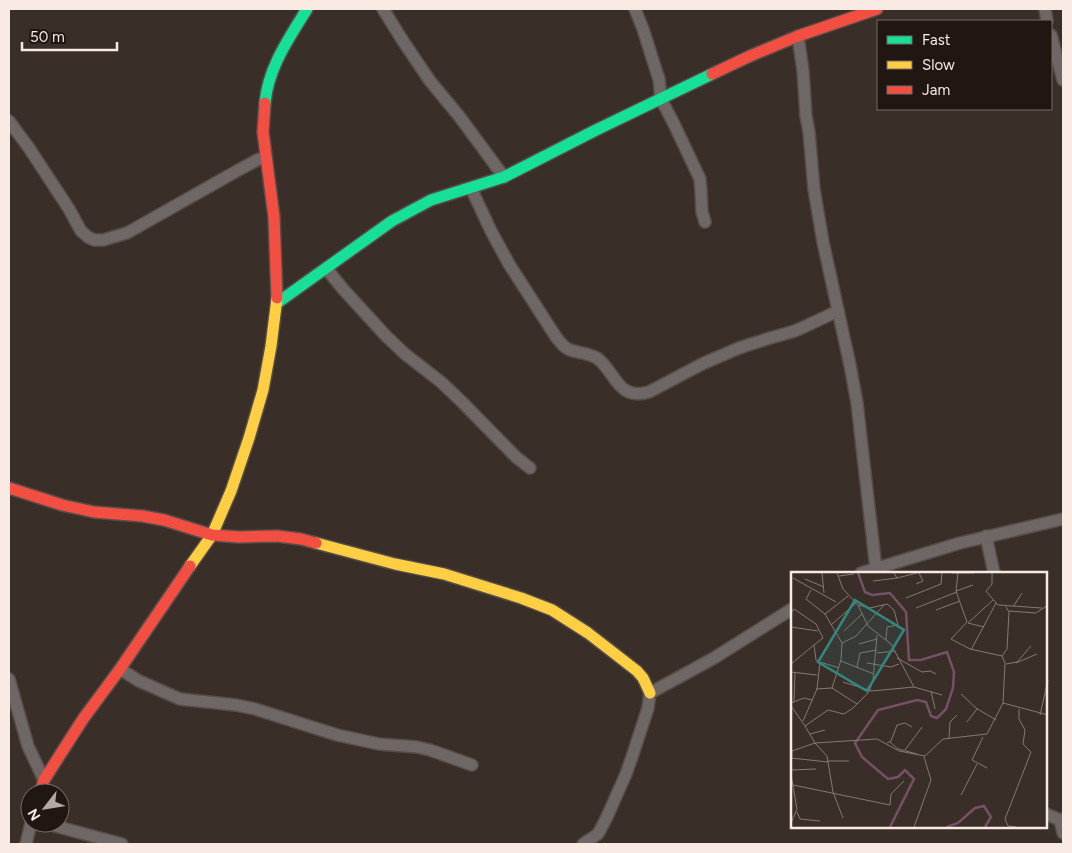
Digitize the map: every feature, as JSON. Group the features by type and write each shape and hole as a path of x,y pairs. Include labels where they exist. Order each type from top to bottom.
{"street":[{"path":"43,783 83,719 212,535 234,482 263,390 277,303 275,225 263,132 266,93 281,52 307,9"},
{"path":"383,9 430,81 459,116 504,177"},
{"path":"634,9 643,29 659,79 661,99 700,179 702,212 705,222"},
{"path":"277,303 392,221 431,200 504,177 750,56 798,36 877,9"},
{"path":"798,36 814,189 823,242 857,403 876,569"},
{"path":"1052,39 1063,80"},
{"path":"9,121 29,148 81,230 94,240 110,238 127,232 257,160 266,157"},
{"path":"471,188 491,231 510,264 563,346 569,350 590,354 596,358 624,390 631,393 640,395 649,392 702,364 739,348 795,331 838,310"},
{"path":"326,268 386,336 462,402 511,452 530,468"},
{"path":"9,488 62,505 94,512 164,520 212,535 239,537 277,536 301,539 395,564 444,574 521,598 552,610 588,633 637,671 643,678 650,693 648,708 626,774 598,834 583,844"},
{"path":"865,572 960,542 1063,519"},
{"path":"986,536 994,572"},
{"path":"650,693 714,658 791,610"},
{"path":"120,668 139,681 180,700 255,709 337,735 379,744 417,747 472,765"},
{"path":"9,679 28,746 44,780"},
{"path":"1047,815 1062,825"},
{"path":"70,830 122,844"}],"traffic: fast":[{"path":"265,103 270,78 280,54 307,9"},
{"path":"277,303 392,221 431,200 504,177 712,74"}],"traffic: slow":[{"path":"190,566 212,535 231,491 249,438 263,390 277,298"},
{"path":"316,543 395,564 444,574 521,598 552,610 588,633 637,671 643,678 650,693"}],"traffic: jam":[{"path":"712,74 798,36 877,9"},
{"path":"265,103 263,132 274,217 277,298"},
{"path":"9,488 62,505 94,512 164,520 212,535 239,537 277,536 316,543"},
{"path":"43,783 83,719 120,669 190,566"}]}
